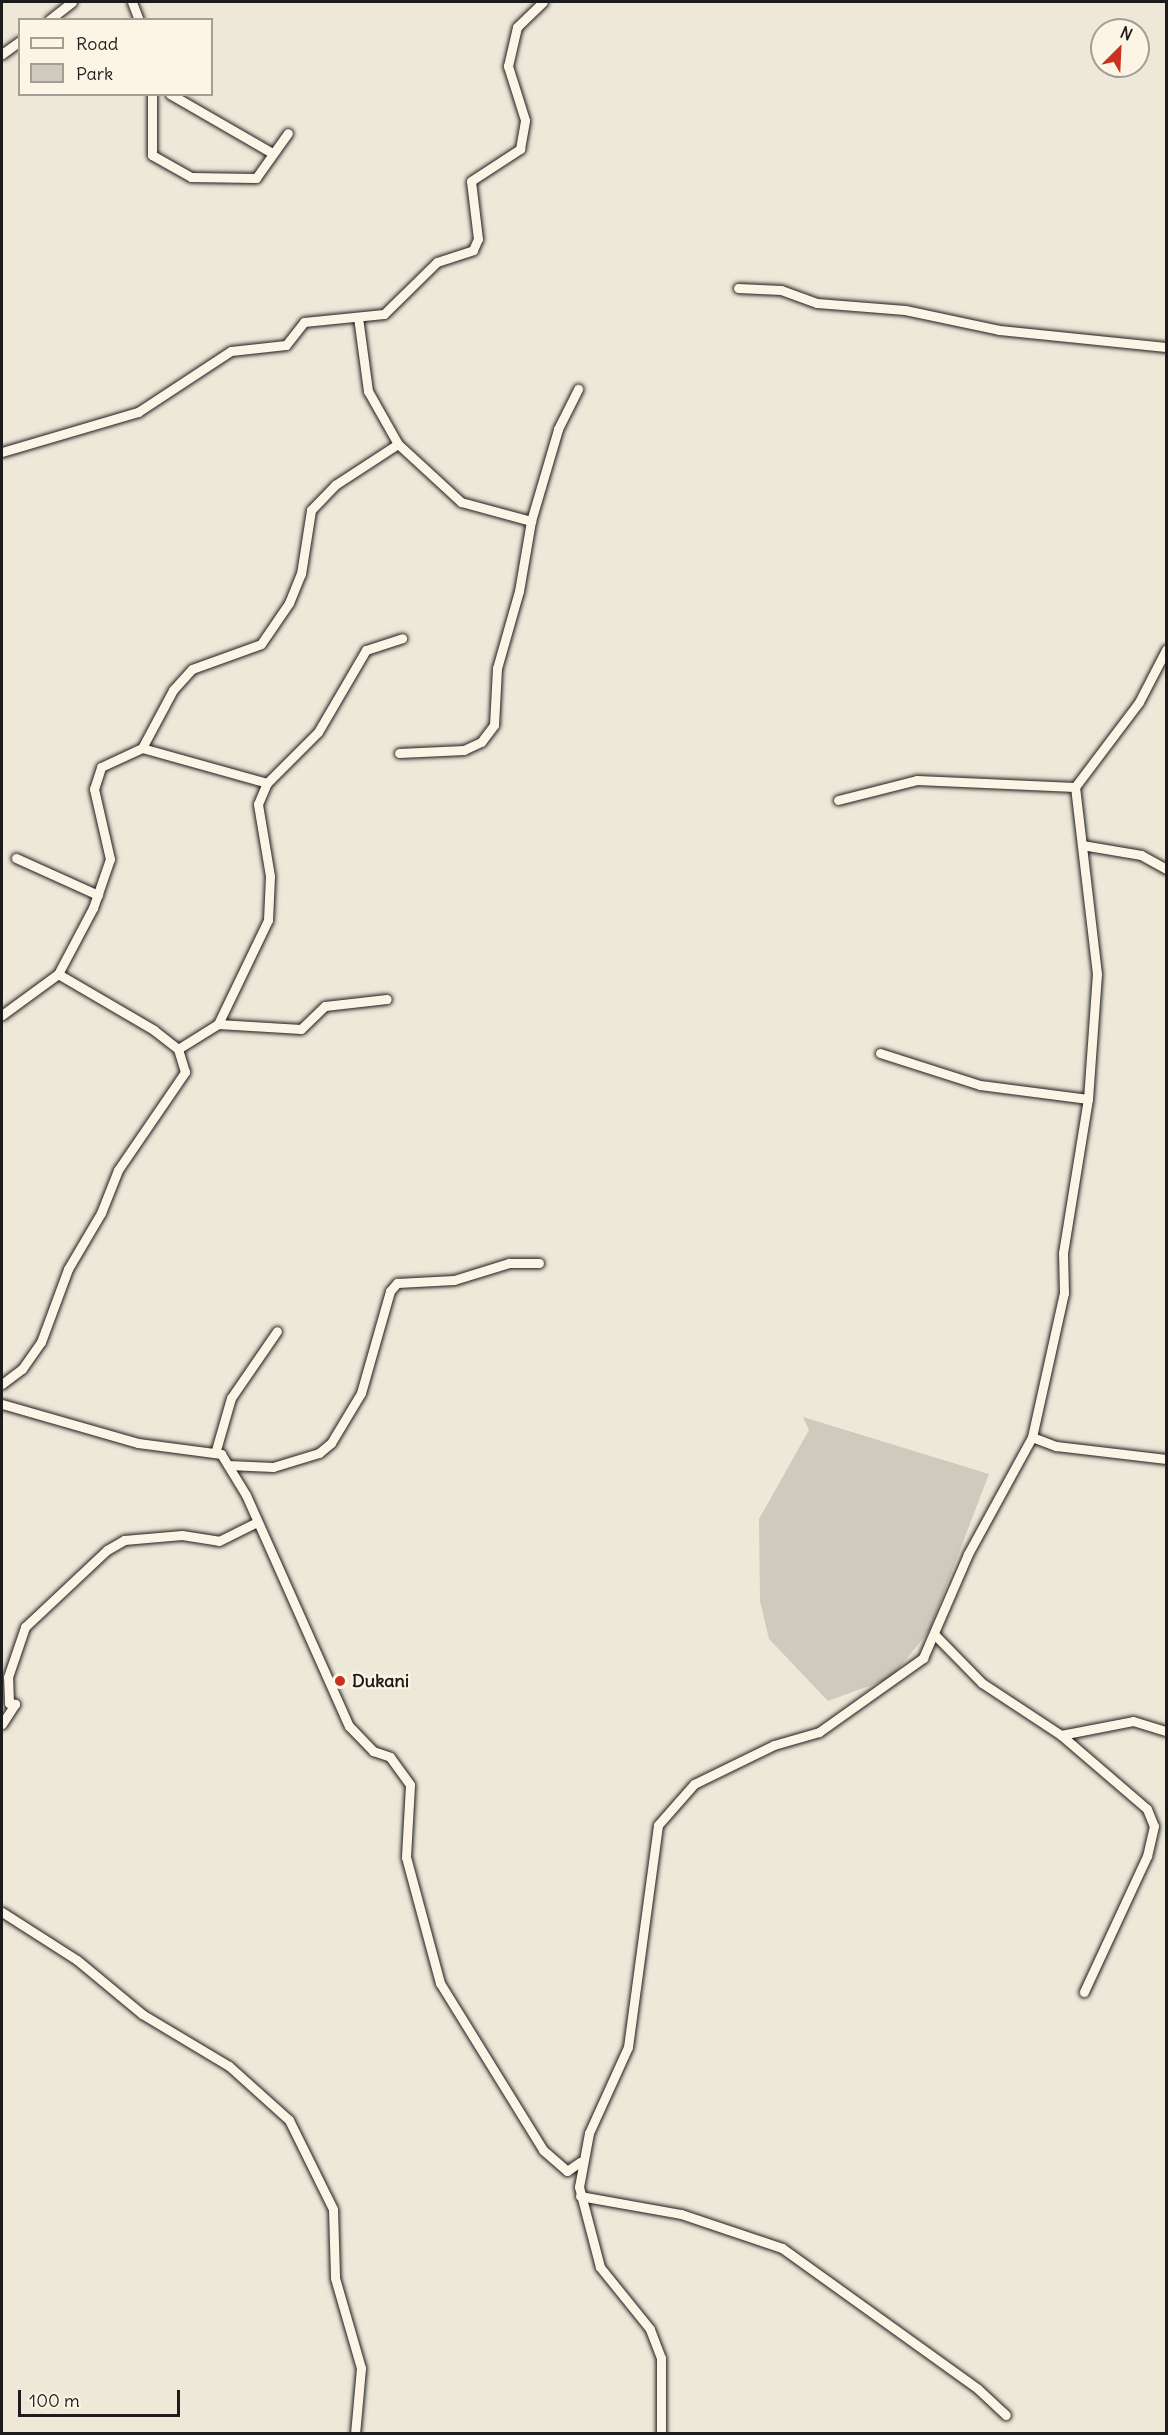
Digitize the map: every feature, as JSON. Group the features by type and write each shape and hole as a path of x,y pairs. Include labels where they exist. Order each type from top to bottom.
{"street":[{"path":"52,18 72,2"},
{"path":"132,2 139,18"},
{"path":"2,452 138,412 231,351 286,345 304,322 358,317 393,309 437,262 475,248 471,181 513,156 525,137 508,66 517,27 543,2"},
{"path":"2,54 18,42"},
{"path":"152,96 152,155 175,173 256,178 288,133"},
{"path":"173,96 272,153"},
{"path":"738,288 781,290 817,303 904,310 999,330 1167,347"},
{"path":"358,317 369,391 398,444 461,502 531,521"},
{"path":"399,753 464,750 481,742 494,725 497,668 531,521 558,429 578,389"},
{"path":"142,748 173,690 192,669 261,644 289,603 301,574 311,510 335,485 398,444"},
{"path":"177,1049 218,1024 268,921 270,876 258,804 267,783 318,732 366,650 402,638"},
{"path":"661,2433 661,2358 650,2329 600,2267 580,2196 580,2162 628,2047 652,1850 667,1809 694,1784 735,1762 828,1727 903,1676 923,1658 935,1635 968,1554 1032,1437 1062,1305 1064,1253 1088,1099 1097,974 1075,787 1139,702 1167,650"},
{"path":"2,1015 58,974 98,895 110,859 95,775 119,755 142,748 267,783"},
{"path":"838,800 917,780 1075,787"},
{"path":"1082,845 1141,855 1167,869"},
{"path":"16,858 98,895"},
{"path":"2,1384 22,1369 41,1342 69,1269 101,1213 118,1170 181,1083 184,1058 177,1049 58,974"},
{"path":"218,1024 301,1029 325,1006 387,999"},
{"path":"880,1053 980,1085 1088,1099"},
{"path":"228,1465 273,1467 319,1453 331,1443 361,1393 390,1292 397,1283 454,1280 509,1263 539,1263"},
{"path":"216,1450 231,1398 277,1331"},
{"path":"2,1404 138,1443 216,1450 228,1465 257,1522 348,1726 373,1750 390,1757 410,1785 406,1857 440,1983 543,2150 567,2171 580,2162"},
{"path":"1032,1437 1056,1446 1167,1459"},
{"path":"2,1724 15,1704 9,1704 8,1677 25,1627 106,1550 124,1540 172,1536 219,1541 257,1522"},
{"path":"935,1635 982,1683 1061,1735 1147,1809 1154,1826 1147,1856 1084,1992"},
{"path":"1061,1735 1133,1720 1167,1731"},
{"path":"2,1912 77,1960 142,2014 229,2066 289,2120 333,2209 335,2278 361,2368 355,2433"},
{"path":"580,2196 670,2211 782,2248 1006,2415"}],"green space":[{"path":"803,1417 989,1474 929,1631 891,1678 828,1701 769,1639 760,1601 759,1519 809,1430"}],"place":[{"name":"Dukani","path":"340,1681"}]}
